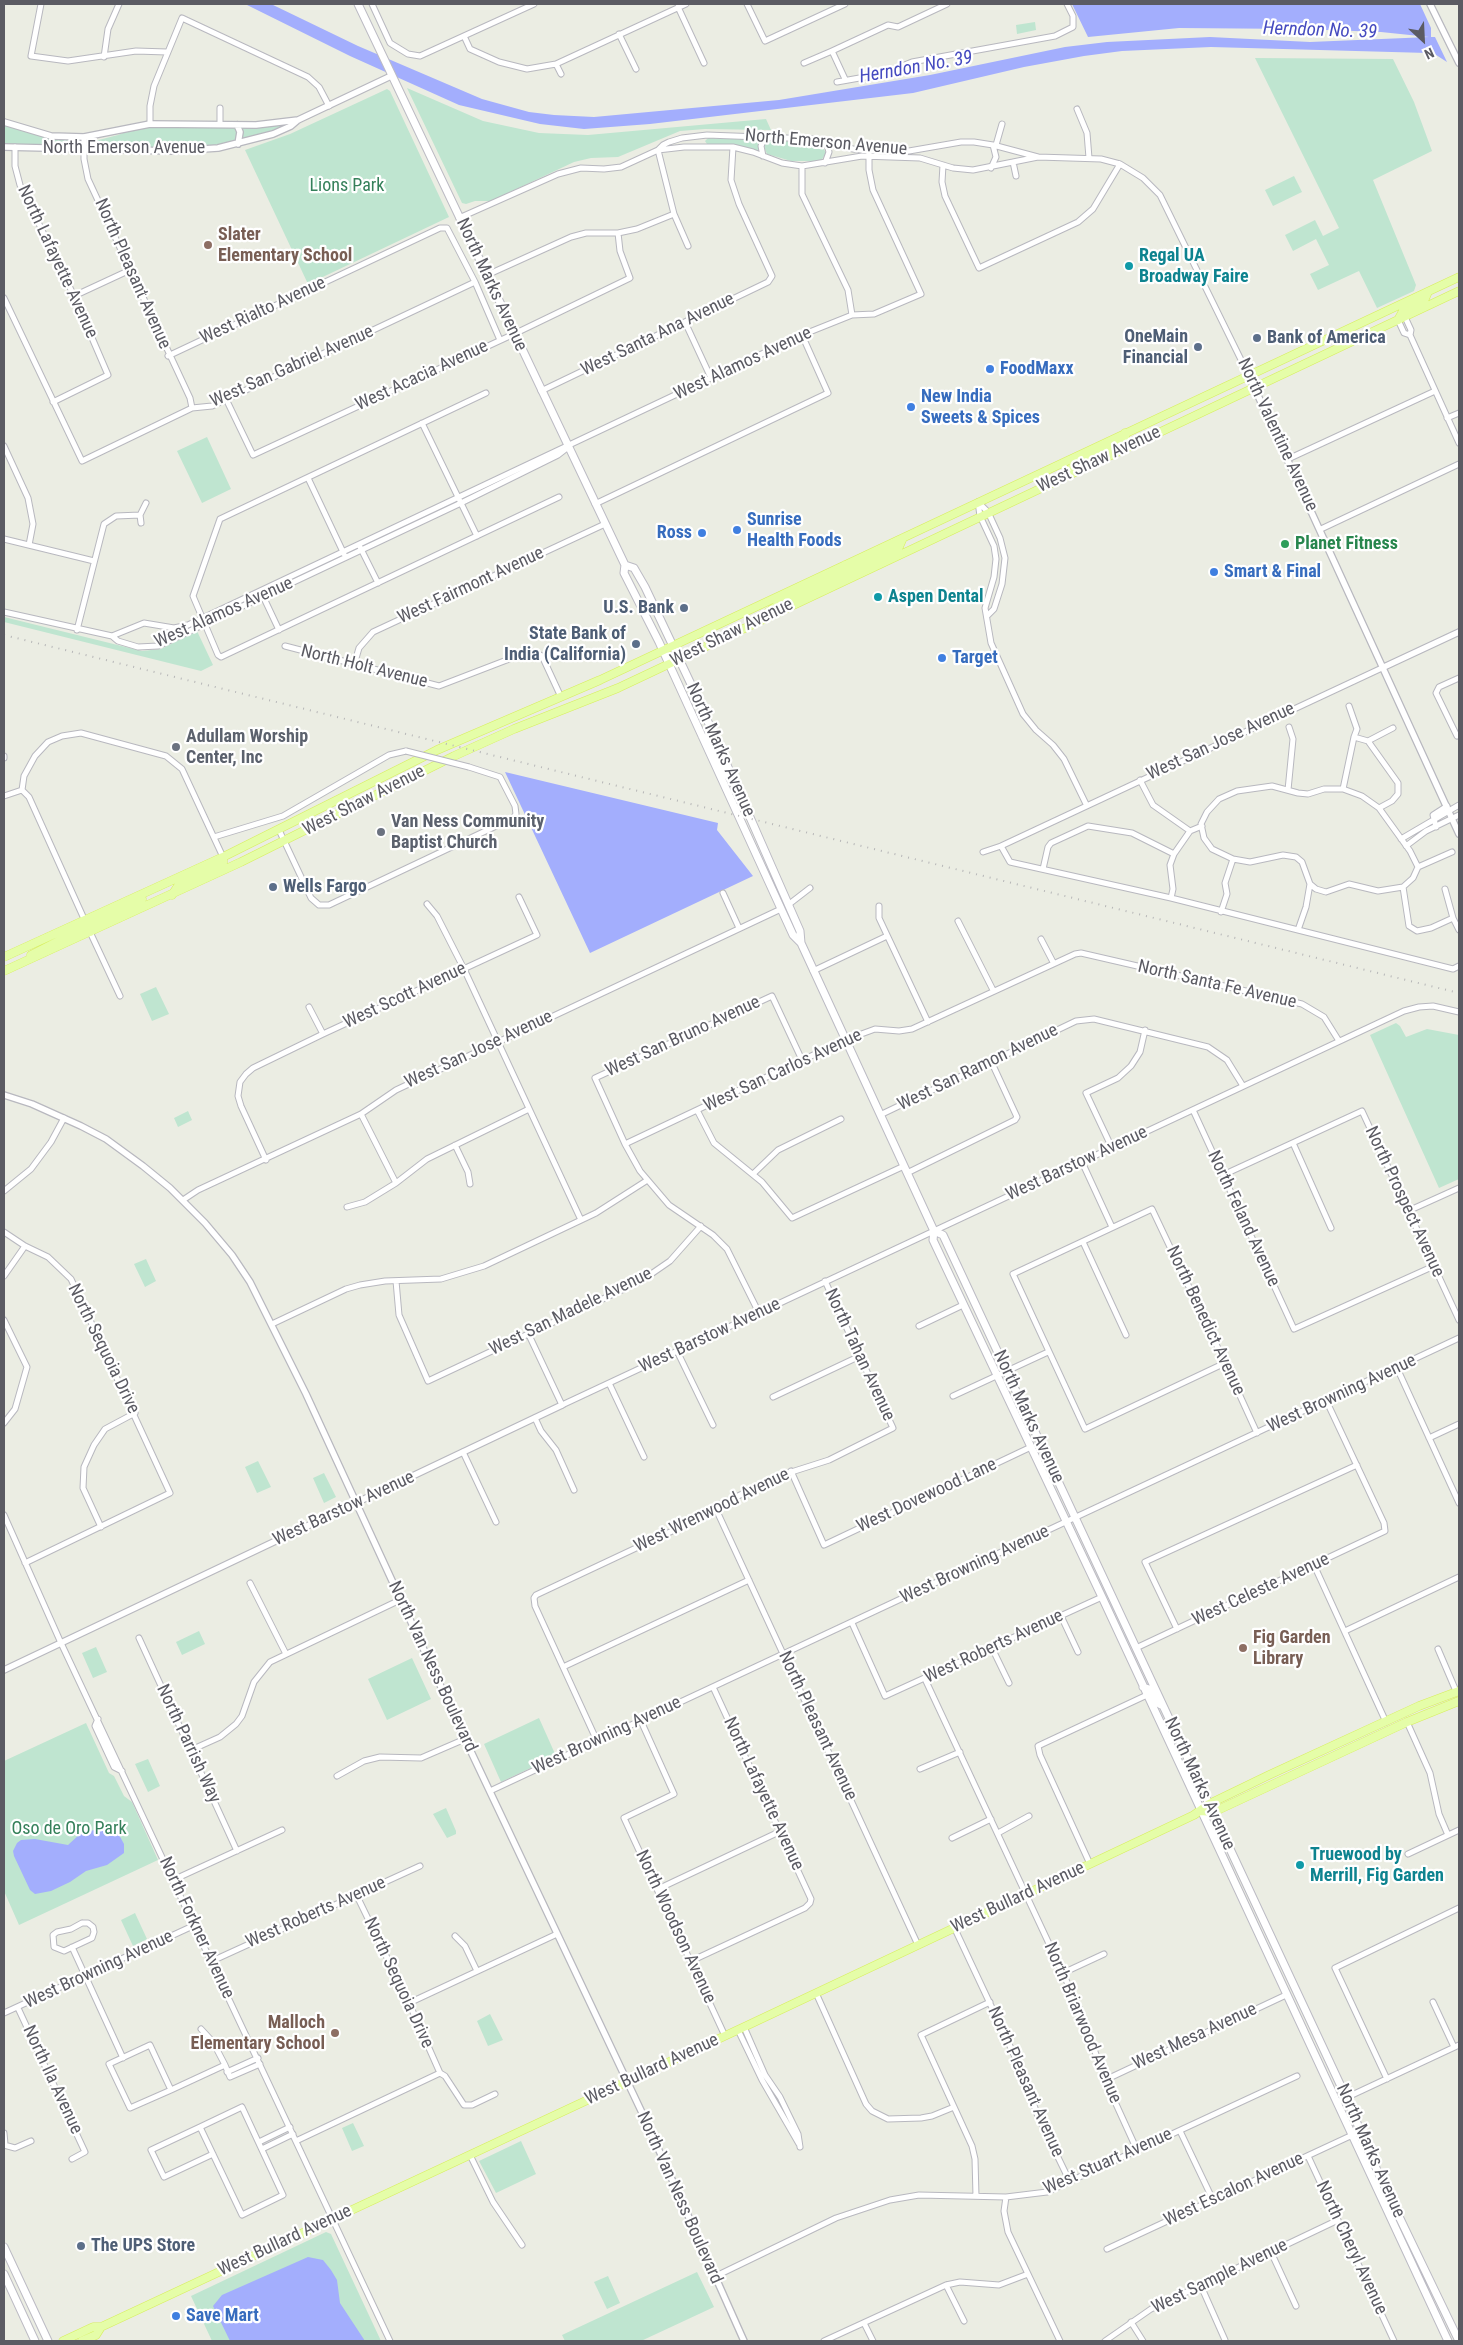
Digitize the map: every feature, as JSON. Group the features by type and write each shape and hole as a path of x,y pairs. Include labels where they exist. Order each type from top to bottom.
{"main road":[{"name":"North Marks Avenue","path":"358,4 625,565 624,572 784,907"},
{"name":"West Shaw Avenue","path":"4,957 223,857 437,750 674,646 1459,277"},
{"name":"West Shaw Avenue","path":"4,971 172,895 481,744 601,695 680,659 847,578 1459,291"},
{"path":"1401,318 1403,311 1424,300 1428,292"},
{"path":"1058,479 1078,463 1121,443 1125,439 1125,433"},
{"path":"847,578 852,569 899,547 903,538"},
{"name":"North Marks Avenue","path":"625,565 634,568 674,646 739,791 793,935 801,943 934,1231 933,1240 963,1305 1102,1597 1337,2102 1351,2136 1448,2341"},
{"path":"749,626 779,604 842,574 845,570 845,565"},
{"path":"702,736 710,741 725,772 739,791"},
{"path":"172,895 178,886 219,867 223,863 223,857"},
{"path":"90,932 90,926 93,923 134,904 158,888"},
{"path":"15,966 40,948 82,929 85,921"},
{"name":"North Marks Avenue","path":"934,1231 943,1235 1346,2097 1379,2175 1459,2341"},
{"path":"1112,1620 1119,1624 1129,1644 1136,1648"},
{"path":"1143,1687 1149,1689 1155,1700 1162,1706"},
{"path":"1210,1808 1338,1744 1458,1691"},
{"path":"1439,1708 1442,1702 1452,1698 1458,1691"},
{"path":"1201,1811 1297,1773 1407,1722 1459,1701"},
{"path":"1297,1773 1296,1768 1305,1761"},
{"name":"West Bullard Avenue","path":"63,2341 94,2327 101,2327 333,2219 1201,1811"},
{"path":"1236,1885 1241,1890 1256,1919 1267,1929"},
{"path":"1286,1995 1292,1998 1314,2039 1319,2042"},
{"path":"4,2247 48,2341"},
{"path":"4,2274 35,2341"},
{"name":"West Bullard Avenue","path":"82,2341 96,2335 101,2327"}],"street":[{"path":"41,4 31,56 68,61 136,51 167,52"},
{"path":"104,57 106,35 118,4"},
{"path":"374,5 390,43 408,54 416,56 427,54 534,4"},
{"path":"464,36 470,49 499,62 527,69 556,64 686,4"},
{"path":"747,4 765,41 845,4"},
{"path":"804,63 888,25 898,27 947,4"},
{"path":"837,82 845,79 882,74 912,62 1054,36 1073,27 1073,16 1067,4"},
{"path":"1430,4 1459,63"},
{"path":"678,7 704,63"},
{"path":"150,124 151,96 182,18 308,77 319,88 329,106"},
{"path":"619,34 636,69"},
{"path":"832,51 845,79"},
{"path":"556,64 561,74"},
{"name":"North Emerson Avenue","path":"4,147 173,151 218,148 272,134 392,76"},
{"name":"North Emerson Avenue","path":"220,108 220,124"},
{"path":"1077,110 1088,139 1089,158"},
{"name":"North Emerson Avenue","path":"4,122 51,136 84,137 150,124 237,125 269,124 298,120"},
{"path":"991,168 996,156 995,145 1002,124"},
{"path":"237,125 240,132 238,144"},
{"name":"North Emerson Avenue","path":"459,218 558,174 581,168 604,169 620,167 658,150 669,142 694,136 765,137 826,141 869,153 920,158 964,170 991,168 1038,157 1089,158 1120,164"},
{"name":"North Pleasant Avenue","path":"84,137 88,179 168,356 190,398 192,408"},
{"path":"763,156 761,146 765,137"},
{"path":"825,163 829,152 826,141"},
{"name":"North Emerson Avenue","path":"658,150 692,146 733,148 782,163 802,166 869,153 920,150 961,142 995,145 1038,157"},
{"name":"North Lafayette Avenue","path":"16,148 15,166 20,185 74,296 108,375 53,402"},
{"name":"West Santa Ana Avenue","path":"541,391 768,282 772,276 739,204 732,180 733,148"},
{"path":"658,150 674,214 688,246"},
{"name":"West Alamos Avenue","path":"262,593 346,557 360,547 458,496 556,450 568,447 802,335 852,315 874,314 921,294 873,190 869,153"},
{"path":"1012,162 1016,176"},
{"path":"943,165 942,182 945,196 979,268 1078,222 1093,209 1120,164"},
{"name":"North Valentine Avenue","path":"1120,164 1143,178 1165,202 1255,387 1384,666 1459,834"},
{"path":"802,166 802,194 848,290 852,315"},
{"path":"487,275 571,237 586,233 618,233 652,224 674,214"},
{"name":"North Marks Avenue","path":"440,228 447,228 475,282 500,340"},
{"name":"West Rialto Avenue","path":"168,356 440,228"},
{"name":"West Acacia Avenue","path":"226,399 252,455 514,334 630,278 620,252 618,233"},
{"path":"74,296 130,270"},
{"name":"West San Gabriel Avenue","path":"53,402 82,461 192,408 212,406 475,282"},
{"path":"4,298 53,402"},
{"path":"1401,318 1404,333 1410,335 1459,443"},
{"path":"685,322 711,378"},
{"path":"595,504 828,393 802,335"},
{"path":"1288,458 1435,391"},
{"path":"486,393 220,519 193,596 218,656 221,657 279,630 558,497"},
{"path":"1448,418 1459,413"},
{"path":"422,423 477,536"},
{"path":"4,446 28,498 33,524 29,545"},
{"name":"West Alamos Avenue","path":"203,621 174,628 144,623 112,636 118,641 144,648 158,646 176,638 203,621 343,551 360,547 461,503 558,455 568,447"},
{"path":"1321,529 1459,464"},
{"path":"308,478 346,557"},
{"path":"978,502 988,512 1003,546 1005,564 1003,579 994,609 988,615"},
{"path":"978,502 980,516 994,546 996,559 994,577 985,608 988,615 991,643 1023,714 1030,724 1064,758 1086,804"},
{"path":"141,523 140,515 146,503"},
{"path":"77,630 104,524 116,516 140,515"},
{"name":"West Fairmont Avenue","path":"354,665 359,648 374,632 605,524"},
{"path":"4,539 94,561"},
{"path":"360,547 378,583"},
{"path":"262,593 279,630"},
{"path":"4,612 77,630 112,636"},
{"path":"174,628 176,638"},
{"name":"West San Jose Avenue","path":"984,852 1001,846 1086,804 1459,632"},
{"name":"North Holt Avenue","path":"285,646 439,686 525,653 534,652 542,656 561,697"},
{"path":"1459,678 1439,687 1436,693 1457,736 1459,736"},
{"path":"1344,789 1356,729 1349,706"},
{"path":"1288,790 1293,739 1289,727"},
{"path":"1368,741 1393,728"},
{"path":"22,790 24,776 35,756 48,742 62,736 81,733 172,758 182,769 223,857"},
{"path":"1354,737 1368,741 1398,784 1398,794 1392,801 1379,808"},
{"path":"214,837 283,816 388,755 406,751 500,777 515,806 516,814 509,821 326,906 316,903 311,898 279,830"},
{"path":"1140,780 1153,805 1190,831"},
{"path":"1418,867 1406,846 1379,808 1362,796 1344,789 1324,789 1308,794 1272,786 1237,791 1219,800 1207,812 1202,826 1204,838 1212,849 1233,860 1250,862 1290,854 1302,862 1310,884 1316,889 1326,892 1349,884 1378,892 1403,887 1413,878 1418,867 1452,852"},
{"path":"4,796 22,790"},
{"path":"22,790 29,797 85,921"},
{"path":"1401,839 1433,820 1448,808 1459,805"},
{"path":"1406,846 1459,815"},
{"path":"1433,820 1436,827"},
{"path":"1043,869 1048,847 1051,843 1088,826 1132,833 1174,854"},
{"path":"1171,898 1173,889 1170,865 1174,854 1190,831 1202,826"},
{"path":"1001,846 1010,862 1171,898 1453,969 1459,966"},
{"path":"1222,912 1227,894 1225,883 1233,860"},
{"path":"1298,930 1306,906 1310,884"},
{"path":"1403,887 1409,926 1417,931 1431,928 1454,918"},
{"name":"West San Jose Avenue","path":"183,1200 198,1190 266,1160 361,1114 396,1090 784,907 810,888"},
{"path":"1445,889 1459,930"},
{"path":"723,893 739,928"},
{"name":"West Scott Avenue","path":"266,1160 240,1106 238,1096 240,1082 253,1068 537,935 519,898"},
{"path":"427,904 438,916 464,969 581,1220"},
{"path":"879,906 879,918 928,1022"},
{"path":"958,921 993,990"},
{"path":"90,932 120,996"},
{"path":"813,971 887,936"},
{"path":"1041,939 1053,962"},
{"name":"West San Carlos Avenue","path":"625,1144 845,1040 875,1030 899,1031 928,1022 1053,962 1081,953"},
{"name":"North Santa Fe Avenue","path":"1081,953 1302,1004 1324,1017 1338,1041"},
{"name":"West San Bruno Avenue","path":"625,1144 595,1078 772,996 802,1060"},
{"name":"West Barstow Avenue","path":"4,1670 825,1281 1404,1011 1418,1007 1433,1006 1459,1012"},
{"path":"309,1007 323,1034"},
{"name":"West San Ramon Avenue","path":"880,1116 1076,1021 1094,1018 1145,1030"},
{"path":"1112,1148 1086,1093 1118,1078 1131,1066 1140,1052 1145,1030 1200,1044 1214,1050 1233,1068 1243,1086"},
{"path":"907,1173 1011,1124 1017,1116 991,1061"},
{"name":"North Van Ness Boulevard","path":"4,1095 64,1118 106,1139 159,1178 183,1200 232,1256 272,1324 357,1502 744,2341"},
{"path":"347,1208 365,1202 396,1183 427,1159 529,1109"},
{"path":"697,1110 714,1143 753,1174 773,1194 792,1218 904,1166"},
{"name":"North Feland Avenue","path":"1193,1110 1294,1329 1434,1266"},
{"name":"North Prospect Avenue","path":"1293,1143 1362,1111 1459,1320"},
{"path":"361,1114 396,1183"},
{"path":"4,1191 20,1180 37,1162 64,1118"},
{"path":"753,1174 778,1150 841,1119"},
{"path":"1223,1175 1293,1143 1331,1228"},
{"path":"625,1144 646,1181 669,1205 701,1226 720,1242 732,1256 759,1313"},
{"path":"455,1145 468,1172 470,1184"},
{"path":"1082,1162 1112,1227 1013,1274 1084,1429 1225,1363"},
{"path":"272,1324 346,1289 373,1282 428,1280 462,1274 484,1266 614,1204 646,1181"},
{"path":"1408,1211 1459,1188"},
{"name":"North Benedict Avenue","path":"1112,1227 1152,1209 1257,1433"},
{"name":"West San Madele Avenue","path":"396,1281 399,1315 428,1381 641,1281 657,1271 682,1250 701,1226"},
{"name":"North Sequoia Drive","path":"4,1232 25,1246 48,1257 71,1280 135,1413 170,1493 102,1528"},
{"path":"1083,1242 1126,1334"},
{"path":"4,1276 25,1246"},
{"name":"North Tahan Avenue","path":"825,1281 893,1428"},
{"path":"919,1326 963,1305"},
{"path":"4,1320 27,1367 15,1408 4,1423"},
{"path":"528,1333 562,1405"},
{"name":"West Browning Avenue","path":"490,1791 1459,1338"},
{"path":"677,1351 712,1425"},
{"path":"953,1396 1048,1352"},
{"path":"773,1397 860,1356"},
{"path":"1396,1368 1459,1502"},
{"path":"609,1383 644,1457"},
{"path":"1177,1629 1146,1562 1357,1465 1326,1400"},
{"path":"25,1563 102,1528 83,1488 84,1466 94,1445 105,1429 135,1413"},
{"path":"535,1418 556,1450 574,1490"},
{"path":"1429,1438 1459,1424"},
{"name":"West Wrenwood Avenue","path":"563,1667 535,1606 534,1598 540,1593 685,1525 715,1507 791,1472 829,1460 893,1428"},
{"name":"West Dovewood Lane","path":"791,1472 824,1545 1031,1447"},
{"path":"463,1452 496,1522"},
{"name":"West Celeste Avenue","path":"1136,1648 1386,1531 1357,1465"},
{"name":"North Pleasant Avenue","path":"715,1507 918,1945"},
{"name":"North Forkner Avenue","path":"4,1515 6,1526 390,2341"},
{"path":"1314,1565 1386,1722"},
{"path":"1345,1631 1459,1577"},
{"path":"597,1741 563,1667 749,1580"},
{"path":"250,1583 286,1654"},
{"name":"West Roberts Avenue","path":"852,1623 885,1696 1102,1597"},
{"path":"191,1750 220,1737 236,1724 242,1716 258,1675 270,1662 402,1599"},
{"path":"1061,1616 1078,1652"},
{"name":"North Parrish Way","path":"139,1638 237,1850"},
{"path":"992,1648 1009,1683"},
{"path":"1438,1649 1458,1691"},
{"name":"North Briarwood Avenue","path":"925,1679 1084,2019 1105,2080 1137,2150"},
{"name":"North Lafayette Avenue","path":"691,1961 805,1908 810,1903 810,1896 781,1831 713,1687"},
{"path":"1090,1864 1038,1746 1147,1695"},
{"name":"North Woodson Avenue","path":"641,1721 674,1794 624,1818 725,2036"},
{"path":"1407,1722 1430,1773 1439,1814 1448,1835"},
{"path":"337,1776 364,1761 380,1757 421,1758 465,1739"},
{"path":"920,1769 960,1752"},
{"path":"998,1833 1029,1816"},
{"path":"952,1838 991,1819"},
{"path":"173,1880 282,1830"},
{"path":"1408,1854 1459,1830"},
{"path":"658,1889 781,1831"},
{"name":"West Roberts Avenue","path":"212,1961 420,1866"},
{"name":"North Sequoia Drive","path":"356,1894 409,2003 440,2073 464,2105 472,2106 495,2094"},
{"path":"1387,2079 1335,1968 1459,1908"},
{"path":"82,1923 90,1924 94,1932 92,1938 72,1947 64,1951 58,1950 53,1944 53,1935 82,1923"},
{"name":"West Browning Avenue","path":"4,2013 194,1925"},
{"name":"North Pleasant Avenue","path":"954,1927 1025,2078 1037,2114 1070,2182"},
{"path":"409,2003 557,1934"},
{"path":"455,1936 464,1946 477,1971"},
{"path":"72,1947 122,2058"},
{"path":"1062,1974 1104,1954"},
{"path":"816,1993 862,2095 872,2111 888,2118 921,2118 932,2116 954,2107"},
{"name":"West Mesa Avenue","path":"1105,2080 1286,1995"},
{"path":"976,2196 975,2159 972,2146 921,2035 990,2002"},
{"path":"1337,2102 1457,2046 1433,2002"},
{"name":"North Ila Avenue","path":"18,2008 85,2152 72,2159"},
{"path":"741,2028 760,2069 789,2122"},
{"path":"201,2029 213,2042 230,2078 259,2061"},
{"path":"171,2090 150,2045 109,2064 130,2108 171,2090 224,2066"},
{"path":"227,2072 259,2061"},
{"path":"296,2141 440,2073"},
{"name":"West Stuart Avenue","path":"714,2276 836,2218 890,2200 919,2195 1006,2197 1047,2192 1297,2076"},
{"path":"200,2127 213,2154 242,2215 283,2195 242,2107 151,2150 164,2177 213,2154"},
{"path":"259,2142 290,2127"},
{"path":"1180,2130 1213,2200"},
{"name":"West Escalon Avenue","path":"1107,2250 1361,2131"},
{"path":"4,2133 4,2145 15,2148 31,2141"},
{"path":"262,2149 293,2134"},
{"path":"470,2155 493,2202 522,2245"},
{"name":"North Cheryl Avenue","path":"1308,2156 1394,2341"},
{"path":"1006,2197 1004,2211 1008,2232 1060,2341"},
{"name":"West Sample Avenue","path":"1105,2341 1151,2309 1338,2220"},
{"path":"1271,2252 1296,2306"},
{"path":"824,2341 946,2285 960,2282 999,2285 1028,2274"},
{"path":"946,2285 964,2321"},
{"path":"1201,2286 1225,2340"},
{"path":"1131,2322 1143,2341"},
{"path":"864,2323 873,2341"}],"green space":[{"path":"1035,22 1036,30 1017,34 1016,25"},
{"path":"1255,58 1393,59 1414,102 1432,151 1373,180 1416,285 1414,291 1377,308 1359,271 1318,290 1310,274 1329,265 1316,239 1293,251 1285,235 1315,220 1323,236 1339,228"},
{"path":"407,88 483,121 539,133 588,135 766,119 771,130 705,129 680,131 618,157 591,158 574,162 491,201 475,201 466,204 462,203"},
{"name":"Lions Park","path":"387,89 390,91 449,217 308,284 245,150 290,134"},
{"path":"289,123 268,132 211,146 178,148 91,146 91,142 132,129 152,126 264,127"},
{"path":"4,125 49,138 79,140 79,144 4,144"},
{"path":"708,138 760,139 759,152 733,145 707,144 705,141"},
{"path":"767,140 821,144 826,153 821,161 791,161 767,154 764,147"},
{"path":"1294,176 1302,192 1273,206 1265,190"},
{"path":"207,437 231,489 202,503 177,451"},
{"path":"4,617 142,651 161,649 197,631 213,665 201,671 4,622"},
{"path":"156,987 169,1014 152,1021 140,994"},
{"path":"1396,1023 1400,1026 1406,1037 1427,1029 1459,1035 1459,1179 1439,1188 1370,1035"},
{"path":"188,1111 192,1120 178,1127 174,1118"},
{"path":"146,1259 156,1281 145,1287 134,1264"},
{"path":"258,1461 271,1487 257,1493 245,1467"},
{"path":"324,1473 336,1497 324,1503 313,1478"},
{"path":"199,1631 205,1644 182,1655 176,1642"},
{"path":"96,1647 107,1672 93,1678 82,1653"},
{"path":"412,1658 431,1699 387,1720 368,1679"},
{"path":"539,1718 556,1756 501,1782 484,1744"},
{"name":"Oso de Oro Park","path":"86,1723 109,1773 114,1776 124,1796 132,1802 158,1860 19,1925 4,1891 4,1761"},
{"path":"148,1759 160,1786 148,1792 135,1764"},
{"path":"446,1808 456,1831 456,1834 447,1838 433,1814"},
{"path":"135,1913 147,1939 133,1946 121,1920"},
{"path":"490,2014 503,2040 488,2046 477,2021"},
{"path":"353,2123 364,2146 352,2151 342,2128"},
{"path":"521,2141 536,2174 496,2193 479,2161"},
{"path":"326,2232 331,2234 381,2341 212,2341 191,2296"},
{"path":"697,2272 714,2307 641,2341 565,2341 562,2335"},
{"path":"608,2276 620,2303 607,2309 594,2282"}],"water":[{"path":"245,4 271,4 358,46 482,99 529,112 594,117 779,100 930,75 1065,47 1107,42 1210,37 1310,42 1429,37 1381,32 1300,29 1179,28 1088,37 1072,4 1420,4 1431,28 1431,37 1435,37 1447,62 1433,53 1211,47 1122,51 1024,67 913,93 650,124 584,129 540,124 459,105 350,56"},
{"path":"505,772 718,823 717,830 753,876 590,953"},
{"path":"108,1826 114,1827 118,1833 124,1844 124,1853 107,1865 86,1871 70,1882 51,1891 35,1894 30,1890 14,1856 13,1851 17,1843 21,1840 35,1839 68,1845 80,1834"},
{"path":"308,2257 323,2260 331,2270 337,2280 340,2303 365,2341 230,2341 213,2306 222,2295"}],"railway":[{"path":"4,635 1459,993"}],"place":[{"name":"Slater Elementary School","path":"208,245"},
{"name":"Regal UA Broadway Faire","path":"1129,266"},
{"name":"Bank of America","path":"1257,338"},
{"name":"OneMain Financial","path":"1198,347"},
{"name":"FoodMaxx","path":"990,369"},
{"name":"New India Sweets & Spices","path":"911,407"},
{"name":"Sunrise Health Foods","path":"737,530"},
{"name":"Ross","path":"702,533"},
{"name":"Planet Fitness","path":"1285,544"},
{"name":"Smart & Final","path":"1214,572"},
{"name":"Aspen Dental","path":"878,597"},
{"name":"U.S. Bank","path":"684,608"},
{"name":"State Bank of India (California)","path":"636,644"},
{"name":"Target","path":"942,658"},
{"name":"Adullam Worship Center, Inc","path":"176,747"},
{"name":"Van Ness Community Baptist Church","path":"381,832"},
{"name":"Wells Fargo","path":"273,887"},
{"name":"Fig Garden Library","path":"1243,1648"},
{"name":"Truewood by Merrill, Fig Garden","path":"1300,1865"},
{"name":"Malloch Elementary School","path":"335,2033"},
{"name":"The UPS Store","path":"81,2246"},
{"name":"Save Mart","path":"176,2316"}],"water label":[{"name":"Herndon No. 39","path":"1320,31"},
{"name":"Herndon No. 39","path":"916,68"}]}
